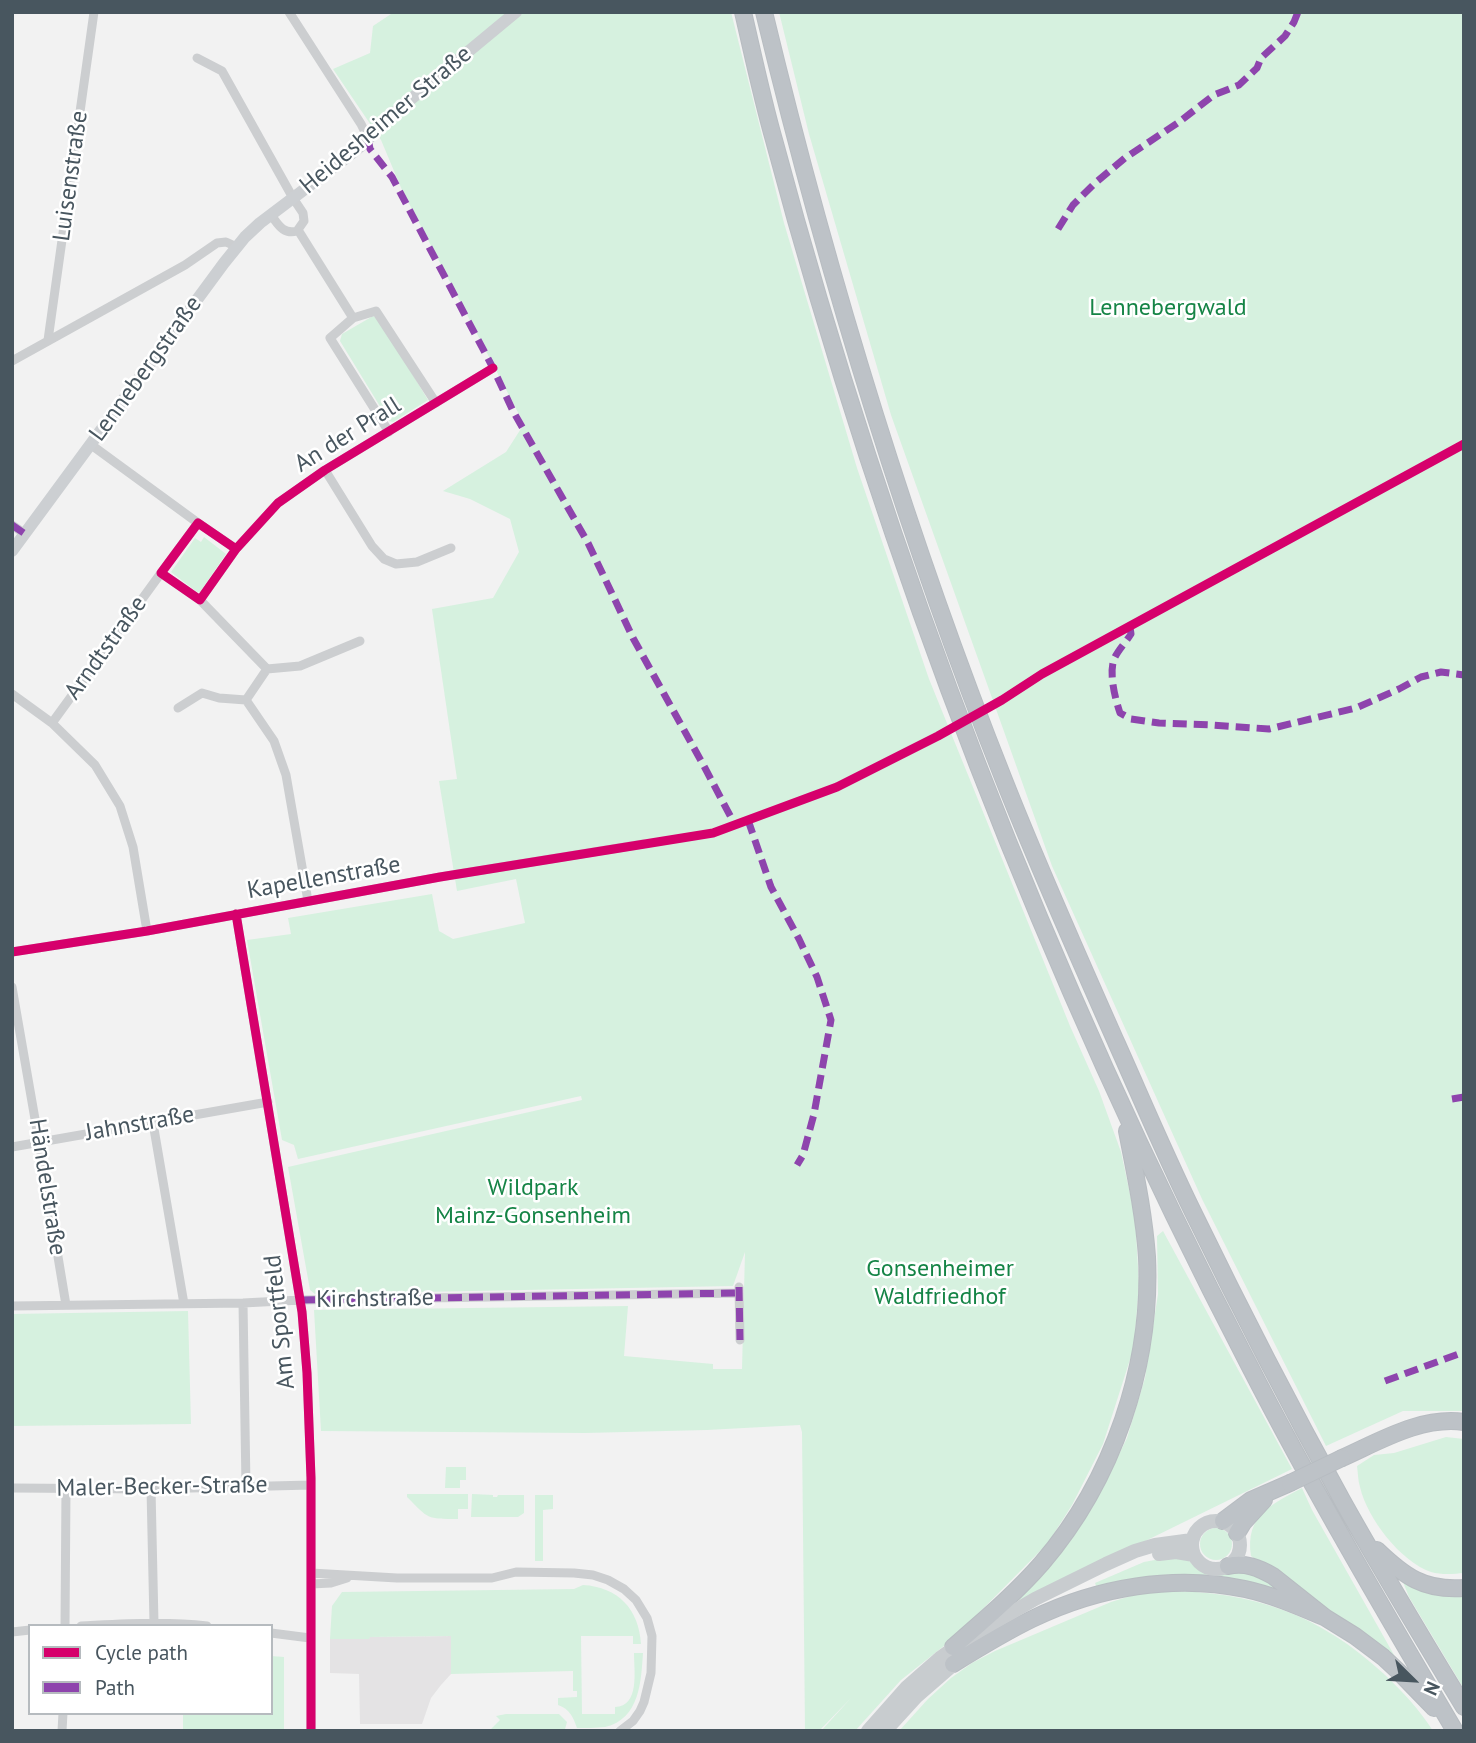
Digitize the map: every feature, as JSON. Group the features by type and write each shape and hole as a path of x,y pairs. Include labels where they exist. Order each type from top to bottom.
{"highway":[{"path":"743,12 772,136 818,298 868,456 923,619 1033,904 1122,1108 1248,1363 1327,1512 1454,1731"},
{"path":"764,12 796,143 881,435 1002,776 1054,902 1191,1209 1264,1353 1342,1499 1464,1707"},
{"path":"953,1656 1044,1561 1068,1529 1090,1494 1123,1419 1142,1340 1147,1258 1143,1217 1122,1108"},
{"path":"1223,1521 1251,1500 1417,1426 1441,1421 1464,1422"},
{"path":"1237,1533 1255,1508 1290,1483"},
{"path":"1364,1537 1406,1576 1432,1586 1464,1588"},
{"path":"1228,1566 1246,1565 1273,1576 1390,1664 1454,1731"},
{"path":"953,1656 1033,1619 1092,1596 1168,1583 1221,1585 1267,1595 1326,1618"}],"main road":[{"name":"Heidesheimer Straße","path":"293,198 342,161 393,114 516,12"},
{"name":"Lennebergstraße","path":"12,551 237,247 293,198"},
{"path":"1223,1521 1237,1533 1240,1540 1238,1555 1228,1566 1221,1569 1205,1567 1194,1555 1192,1540 1200,1526 1207,1522 1223,1521"},
{"path":"868,1731 907,1687 1035,1599 1135,1551 1155,1545 1192,1540"},
{"path":"885,1731 953,1656 1014,1620 1122,1565 1164,1553 1194,1555"}],"street":[{"name":"Luisenstraße","path":"48,340 94,12"},
{"path":"289,12 362,124 368,138"},
{"name":"Heidesheimer Straße","path":"197,58 222,71 293,198"},
{"path":"271,215 285,231 298,230 303,225 304,217 293,198"},
{"path":"298,230 353,318"},
{"path":"12,361 185,265 217,243 226,242 237,247"},
{"path":"389,432 330,338 353,318 376,311 436,403"},
{"name":"An der Prall","path":"200,600 236,549 278,503 325,470 493,368"},
{"path":"90,444 236,549"},
{"path":"325,470 372,546 384,559 396,564 417,562 451,548"},
{"name":"Arndtstraße","path":"52,723 198,523"},
{"path":"12,525 25,534"},
{"path":"161,573 200,600 267,669"},
{"path":"267,669 300,666 360,642"},
{"path":"246,700 267,669"},
{"path":"12,694 52,723 96,765 120,806 132,847 147,931"},
{"path":"178,708 202,694 246,700"},
{"path":"246,700 274,741 286,775 308,901"},
{"name":"Kapellenstraße","path":"12,952 643,844"},
{"name":"Am Sportfeld","path":"236,914 301,1300 311,1485 311,1731"},
{"name":"Händelstraße","path":"12,987 66,1306"},
{"name":"Jahnstraße","path":"12,1147 268,1102"},
{"path":"153,1123 184,1304"},
{"name":"Kirchstraße","path":"12,1306 739,1290 740,1340"},
{"path":"243,1303 246,1486"},
{"name":"Maler-Becker-Straße","path":"12,1488 151,1489 311,1485"},
{"path":"65,1624 66,1488"},
{"path":"151,1489 154,1623"},
{"path":"311,1584 331,1583 354,1577 492,1578 516,1572 574,1573 608,1580 636,1600 652,1636 651,1673 644,1702 632,1721 620,1731"},
{"path":"311,1573 354,1577"},
{"path":"130,1624 192,1624"},
{"path":"273,1633 310,1638"}],"shaded area":[{"path":"451,1636 451,1674 431,1698 422,1724 360,1724 359,1674 330,1673 330,1639"}],"green space":[{"path":"394,12 731,12 784,223 857,468 929,679 1099,1091 1121,1152 1135,1217 1139,1284 1134,1347 1103,1444 1072,1505 1048,1543 954,1638 901,1680 855,1731 821,1731 851,1698 819,1731 805,1731 800,1425 585,1433 321,1431 314,1310 628,1306 624,1356 713,1364 713,1369 742,1369 745,1252 733,1286 315,1294 310,1290 288,1167 582,1100 581,1096 298,1159 294,1145 282,1140 247,940 291,934 288,918 432,894 439,931 453,939 525,923 516,879 457,891 439,781 457,779 432,609 493,598 519,552 510,519 470,499 443,491 506,452 524,424 402,190 381,140 333,69 370,53 373,26"},
{"name":"Lennebergwald","path":"779,12 1464,12 1464,1411 1403,1411 1326,1446 1202,1199 1052,866 891,415 809,134"},
{"path":"373,316 379,319 428,400 393,422 389,421 340,341 342,334"},
{"path":"204,537 226,554 200,592 197,592 171,572 195,538 201,542"},
{"path":"1163,1231 1292,1469 1021,1602 1019,1600 1071,1540 1101,1491 1127,1438 1145,1378 1158,1294 1157,1236"},
{"path":"188,1311 191,1424 12,1426 12,1314"},
{"path":"1446,1437 1464,1439 1464,1573 1431,1572 1408,1559 1378,1525 1364,1499 1358,1480 1357,1466 1374,1455 1394,1453"},
{"path":"446,1467 466,1467 466,1480 460,1480 460,1488 445,1488"},
{"path":"1302,1488 1398,1662 1360,1630 1251,1556 1250,1542 1256,1521 1271,1506"},
{"path":"407,1494 468,1494 468,1509 458,1509 458,1519 434,1518 420,1510"},
{"path":"472,1494 493,1497 524,1495 524,1513 518,1517 471,1517"},
{"path":"535,1495 553,1495 553,1509 543,1510 543,1561 535,1561"},
{"path":"1216,1528 1227,1533 1232,1544 1227,1555 1216,1560 1205,1555 1200,1544 1205,1533"},
{"path":"1171,1557 1188,1560 1210,1575 1235,1570 1267,1578 1280,1592 1097,1588 1095,1583 1144,1562"},
{"path":"1403,1582 1432,1592 1464,1594 1464,1689 1409,1597"},
{"path":"583,1585 607,1590 624,1602 636,1620 641,1644 633,1644 633,1636 581,1636 582,1714 615,1714 615,1707 629,1701 635,1678 634,1653 643,1653 639,1687 632,1707 617,1723 605,1727 577,1728 570,1714 558,1705 558,1698 577,1697 577,1691 573,1691 573,1671 451,1674 451,1636 330,1639 332,1606 342,1592 574,1589"},
{"path":"1196,1592 1256,1601 1309,1621 1360,1653 1384,1674 1410,1701 1433,1731 899,1731 928,1699 972,1663 1111,1602 1137,1594"},
{"path":"273,1656 284,1657 284,1731 183,1731 183,1715 273,1715"},
{"path":"559,1714 567,1722 565,1729 489,1731 500,1720 496,1716"}],"marked path":[{"path":"1058,229 1073,205 1125,158 1214,95 1239,85 1257,68 1261,58 1285,36 1298,12"},
{"path":"368,138 370,149 392,177 513,411 588,543 633,638 735,825"},
{"path":"12,525 25,534"},
{"path":"1130,627 1131,634 1115,657 1112,677 1120,713 1131,719 1269,729 1356,708 1421,677 1441,672 1464,675"},
{"path":"748,820 771,887 817,977 831,1020 814,1114 803,1155 797,1165"},
{"path":"1452,1099 1464,1097"},
{"path":"739,1287 740,1340"},
{"path":"301,1300 739,1293"},
{"path":"1385,1381 1464,1352"}],"cycle path":[{"path":"236,549 198,523 161,573 200,600 236,549 278,503 325,470 493,368"},
{"path":"12,952 147,931 440,877 713,833 837,787 938,736 1042,674 1464,444"},
{"path":"236,914 302,1312 311,1478 311,1731"}],"park label":[{"name":"Wildpark Mainz-Gonsenheim","path":"533,1202"},
{"name":"Gonsenheimer Waldfriedhof","path":"940,1283"}]}
